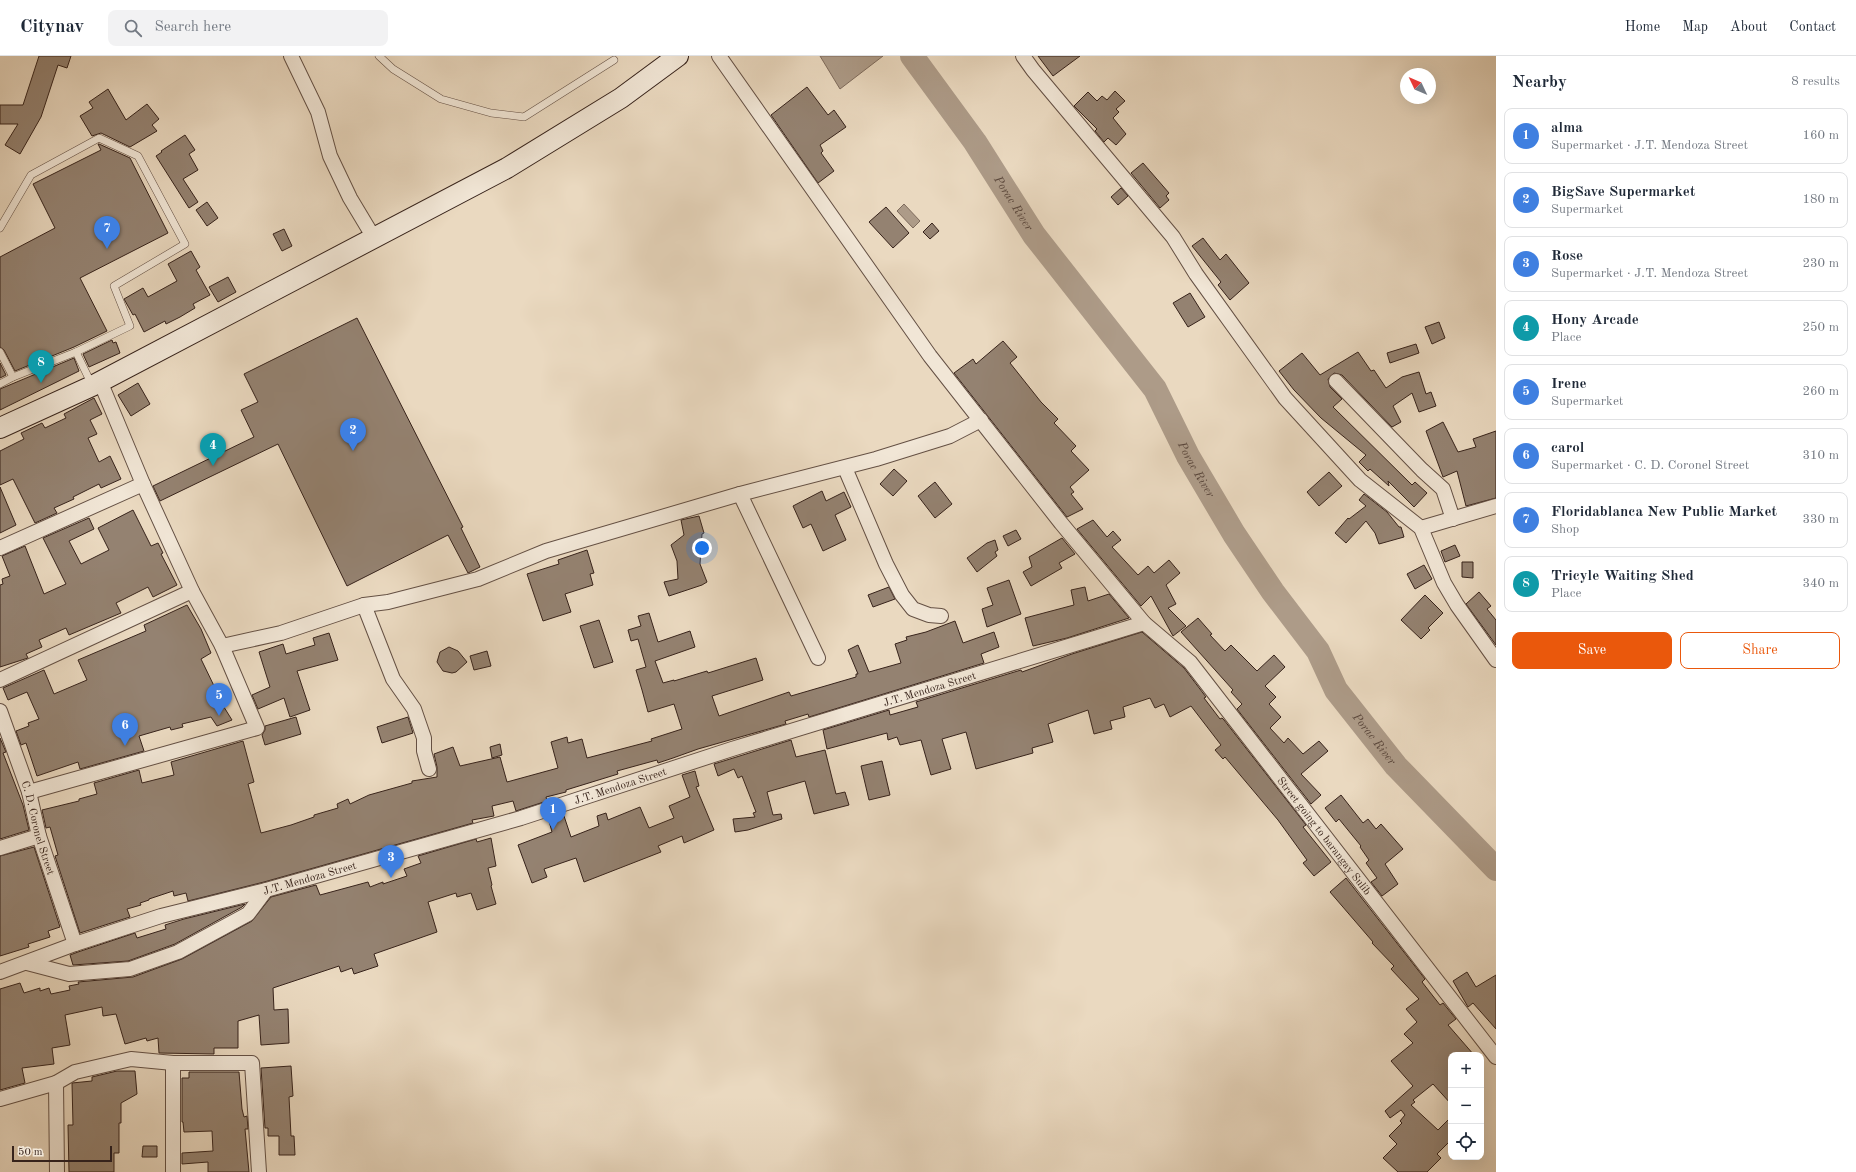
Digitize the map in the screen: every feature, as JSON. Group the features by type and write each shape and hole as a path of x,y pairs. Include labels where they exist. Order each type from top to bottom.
{"street":[{"path":"291,56 318,112 330,156 350,198 374,238"},
{"path":"0,428 96,383 507,168 621,98 678,56"},
{"name":"Street going to barangay Sulib","path":"719,56 930,356 1061,523 1144,623 1190,662 1496,1057"},
{"path":"1023,56 1173,238 1196,274 1285,398 1360,480 1421,528 1444,583 1457,605 1496,660"},
{"path":"1336,381 1443,490 1453,519"},
{"path":"29,792 257,728 222,646 192,592 96,383"},
{"path":"222,646 281,633 364,605 388,602 478,579 546,551 740,494 845,468 950,436 981,420"},
{"path":"845,468 886,564 902,595 913,609 929,615 941,616"},
{"path":"0,548 143,484"},
{"path":"740,494 818,658"},
{"path":"1421,528 1496,506"},
{"path":"0,680 192,592"},
{"path":"364,605 393,679 414,709 424,738 424,751 429,769"},
{"name":"J.T. Mendoza Street","path":"0,972 75,944 161,916 266,890 521,818 732,749 1144,623"},
{"name":"C. D. Coronel Street","path":"0,711 29,792 39,836 75,944"},
{"path":"0,848 39,836"},
{"path":"27,963 69,974 130,969 178,952 248,914 266,890"},
{"path":"0,1099 56,1083 75,1072 131,1059 173,1063 252,1063 259,1172"},
{"path":"173,1063 173,1172"},
{"path":"56,1083 57,1172"}],"lane":[{"path":"379,56 393,69 441,99 491,113 524,117 614,60"},
{"path":"0,228 31,176 99,138 138,156 185,244 114,286 130,326 76,352 13,377 0,384"},
{"path":"0,352 13,377"},
{"path":"76,352 96,383"}],"shaded area":[{"path":"820,56 883,56 840,89"},
{"path":"904,204 920,221 913,228 897,211"}],"building":[{"path":"39,56 71,56 67,68 58,65 41,117 20,154 5,145 18,124 0,124 0,105 23,105"},
{"path":"1038,56 1080,56 1053,76"},
{"path":"807,87 828,115 834,110 846,127 820,145 823,151 821,153 834,171 818,183 771,115"},
{"path":"108,89 126,120 147,104 159,119 152,125 157,131 130,147 101,133 92,136 80,116 93,108 89,102"},
{"path":"1115,91 1125,101 1116,109 1119,112 1113,118 1126,134 1116,145 1108,138 1104,142 1095,131 1097,129 1074,106 1088,92 1097,101 1102,96 1107,100"},
{"path":"185,135 195,150 189,154 198,170 183,179 198,202 189,208 156,156"},
{"path":"98,144 130,158 168,233 80,278 107,331 74,347 15,371 4,350 0,347 0,257 55,228 33,184 101,150"},
{"path":"1143,163 1169,193 1166,196 1169,200 1160,208 1131,173"},
{"path":"1121,188 1128,196 1118,205 1111,197"},
{"path":"207,202 218,218 207,226 196,210"},
{"path":"886,207 909,233 893,248 869,222"},
{"path":"932,223 939,231 930,239 923,232"},
{"path":"284,229 292,246 282,251 273,234"},
{"path":"1203,238 1220,260 1226,254 1249,283 1230,300 1218,285 1221,282 1192,246"},
{"path":"191,251 200,267 196,270 210,295 193,304 195,308 180,317 166,324 165,321 144,332 135,314 133,315 124,299 143,288 148,297 177,281 168,264"},
{"path":"228,277 236,292 218,302 209,287"},
{"path":"1190,293 1205,317 1188,327 1173,303"},
{"path":"357,318 463,527 461,528 480,567 468,573 448,535 347,586 278,444 160,501 153,486 254,437 241,410 258,402 244,374"},
{"path":"1439,322 1445,338 1432,344 1425,327"},
{"path":"112,340 113,343 116,342 120,353 89,367 83,354"},
{"path":"1003,341 1017,357 1010,363 1041,402 1058,419 1054,423 1076,446 1071,451 1089,470 1070,487 1074,492 1071,494 1083,509 1067,517 954,373 973,359 976,364"},
{"path":"1416,344 1419,353 1390,363 1387,353"},
{"path":"1358,352 1371,371 1374,370 1386,388 1402,377 1419,372 1426,394 1431,392 1436,406 1419,412 1412,393 1393,406 1401,422 1392,427 1342,375 1334,373 1328,379 1330,387 1342,399 1333,407 1412,485 1415,482 1427,493 1414,507 1388,481 1389,486 1370,469 1368,471 1359,462 1366,455 1321,418 1294,390 1279,371 1302,353 1320,375"},
{"path":"74,358 79,371 0,410 0,389"},
{"path":"0,363 6,375 0,378"},
{"path":"138,383 150,404 131,416 118,395"},
{"path":"94,398 102,414 90,420 97,434 88,438 99,462 110,456 121,479 101,488 99,484 73,497 74,499 54,508 57,513 35,523 13,479 0,485 0,451 24,439 21,433 42,423 45,428 66,418 64,414"},
{"path":"1443,422 1458,452 1476,447 1473,439 1496,431 1496,498 1466,506 1457,471 1443,477 1426,431"},
{"path":"894,469 907,481 893,496 880,484"},
{"path":"1329,472 1342,486 1319,506 1307,492"},
{"path":"935,482 952,504 935,518 918,496"},
{"path":"0,487 16,525 0,533"},
{"path":"822,491 826,501 844,492 851,507 835,515 846,540 823,551 811,524 803,528 793,506"},
{"path":"1364,494 1387,512 1399,527 1401,527 1404,537 1379,544 1375,533 1366,521 1346,543 1335,533 1348,518 1349,519 1366,506 1359,500"},
{"path":"133,510 151,546 158,543 163,553 161,554 177,585 153,597 148,587 116,603 121,613 69,635 66,628 39,640 42,647 26,654 28,658 0,667 0,585 3,584 2,579 10,576 2,556 25,546 44,594 66,584 43,538 89,518 94,529 69,541 81,564 109,550 98,528"},
{"path":"699,516 704,533 702,534 700,564 707,582 669,596 664,582 678,579 677,561 671,545 684,535 681,520"},
{"path":"1093,520 1107,537 1113,531 1121,540 1112,547 1138,575 1148,566 1154,573 1169,560 1180,573 1166,585 1176,604 1168,608 1186,626 1173,636 1151,596 1141,606 1077,529"},
{"path":"1016,530 1021,539 1008,546 1003,536"},
{"path":"1062,538 1075,554 1059,563 1062,568 1031,586 1023,572 1032,567 1029,557"},
{"path":"995,540 998,550 995,552 997,556 977,572 967,558 987,543"},
{"path":"1455,545 1460,556 1445,562 1441,551"},
{"path":"587,550 594,573 590,574 593,585 565,594 571,612 543,621 527,574 559,564 558,560"},
{"path":"1462,562 1473,562 1473,578 1462,577"},
{"path":"1424,565 1432,579 1415,589 1407,574"},
{"path":"1009,580 1021,614 987,627 982,609 993,605 987,588"},
{"path":"889,587 895,599 873,607 868,595"},
{"path":"1085,587 1088,601 1109,594 1129,618 1067,638 1033,646 1025,618 1074,605 1071,590"},
{"path":"1479,592 1491,606 1487,609 1496,620 1496,645 1466,604"},
{"path":"1425,595 1443,613 1428,628 1430,630 1421,639 1401,620"},
{"path":"187,605 201,629 211,653 201,659 216,690 214,691 232,720 217,726 211,717 182,724 183,727 171,730 170,727 139,736 144,751 80,769 78,762 37,776 26,743 21,745 16,731 29,726 28,723 39,719 27,692 8,700 3,688 44,670 54,694 87,680 78,660 146,631 144,625"},
{"path":"649,613 658,642 690,631 695,647 655,661 663,683 707,671 708,673 756,658 763,680 712,696 719,716 789,692 791,696 856,677 856,674 858,674 848,650 858,645 869,672 901,663 895,644 907,640 906,637 926,632 955,621 963,643 994,632 999,647 981,654 984,663 809,717 808,714 785,721 786,724 698,749 658,763 657,760 617,771 618,774 566,790 566,792 546,797 547,801 516,811 513,801 492,806 494,816 472,820 473,823 264,882 188,901 186,893 174,896 173,891 149,899 140,903 141,905 127,909 130,917 80,933 55,856 58,855 50,827 46,828 42,810 79,801 79,799 97,794 94,783 139,770 142,783 174,775 171,762 243,741 254,782 248,784 261,833 291,825 314,817 314,815 338,808 337,804 348,799 350,804 369,795 412,783 412,781 437,777 437,767 434,754 453,747 460,766 500,757 507,782 558,768 551,742 567,737 568,743 582,739 587,758 652,741 651,739 682,729 674,704 648,712 636,670 646,667 638,639 631,641 628,630 641,626 638,616"},
{"path":"1198,618 1212,634 1210,635 1225,651 1231,645 1257,671 1274,655 1285,667 1265,686 1276,697 1269,704 1281,717 1270,728 1284,743 1288,738 1303,754 1319,741 1328,751 1301,774 1321,795 1311,804 1237,709 1242,704 1231,692 1233,690 1181,632"},
{"path":"599,620 613,662 594,668 580,626"},
{"path":"1142,632 1184,668 1206,697 1204,698 1220,719 1222,718 1224,720 1306,825 1303,827 1331,862 1314,876 1303,863 1307,860 1278,820 1225,757 1223,759 1215,750 1221,745 1191,706 1170,717 1164,704 1155,708 1150,698 1123,707 1125,717 1110,721 1112,729 1094,734 1088,710 1048,724 1053,742 1032,748 1033,753 976,769 966,732 942,739 951,769 931,775 921,740 900,745 897,737 888,740 887,733 827,749 823,730 889,710 890,715 918,707 916,702 1021,670 1022,672 1072,654"},
{"path":"329,633 338,660 297,671 310,710 290,717 284,698 258,709 252,695 270,687 259,652 283,644 286,654 315,645 313,638"},
{"path":"449,647 458,651 467,662 456,672 452,673 443,671 437,662 440,652"},
{"path":"487,651 491,666 474,670 470,656"},
{"path":"296,717 301,734 265,745 262,735 265,730 265,726"},
{"path":"408,717 413,733 382,743 377,727"},
{"path":"0,738 6,752 3,753 23,805 29,830 0,839"},
{"path":"791,740 796,757 825,750 836,794 845,792 849,805 814,814 805,781 767,792 773,815 781,814 782,819 748,830 735,832 733,819 755,817 753,813 756,812 742,776 738,778 734,769 718,776 714,764"},
{"path":"500,744 502,755 492,758 490,747"},
{"path":"882,761 890,795 869,800 861,766"},
{"path":"695,771 699,786 696,787 714,830 684,843 682,836 658,846 661,852 584,882 576,858 544,869 547,877 532,883 518,845 552,832 549,821 564,816 571,837 599,826 597,816 606,813 608,820 640,807 649,828 674,818 669,806 690,797 682,775"},
{"path":"1341,795 1363,823 1368,819 1376,829 1381,824 1403,849 1385,864 1398,884 1382,896 1371,882 1377,878 1366,863 1369,860 1360,847 1361,846 1339,819 1336,822 1325,808"},
{"path":"491,838 496,866 488,868 496,904 477,910 471,893 457,897 456,893 428,902 437,932 374,954 378,966 354,974 352,968 341,972 339,966 273,988 274,1010 288,1009 289,1043 261,1045 259,1015 238,1021 238,1048 214,1048 214,1054 159,1053 158,1038 147,1041 146,1038 125,1044 116,1014 103,1016 102,1007 65,1015 70,1045 52,1048 54,1064 22,1068 25,1083 0,1090 0,989 20,983 24,993 40,988 40,991 49,988 51,994 70,990 69,986 79,984 78,982 133,977 182,959 252,921 271,897 316,885 320,895 368,882 370,887 383,882 383,884 407,876 404,869 421,863 418,856 476,839 477,842"},
{"path":"34,847 60,927 48,931 50,937 28,944 29,947 0,956 0,856"},
{"path":"1346,878 1425,979 1422,982 1440,1005 1443,1003 1456,1019 1448,1025 1471,1052 1448,1052 1448,1101 1433,1084 1413,1100 1415,1102 1411,1105 1438,1130 1448,1120 1448,1143 1437,1154 1441,1158 1427,1172 1398,1172 1383,1158 1397,1144 1389,1136 1402,1123 1400,1121 1405,1115 1401,1110 1390,1118 1385,1111 1413,1086 1391,1061 1413,1043 1404,1034 1417,1022 1406,1009 1419,999 1391,969 1394,966 1372,943 1373,942 1330,892"},
{"path":"245,904 175,944 128,961 73,965 70,955 78,952 135,933 137,938 166,929 165,925 184,919"},
{"path":"1467,972 1476,987 1496,975 1496,1029 1473,1003 1468,1007 1453,981"},
{"path":"291,1066 293,1096 289,1097 291,1136 294,1136 295,1155 279,1155 279,1136 268,1136 268,1128 265,1128 261,1068"},
{"path":"117,1071 135,1071 137,1094 121,1103 119,1153 114,1153 114,1172 69,1172 68,1125 73,1125 72,1083 92,1081 92,1077"},
{"path":"189,1072 239,1072 242,1109 244,1117 247,1116 248,1129 245,1129 249,1172 208,1172 208,1162 182,1164 182,1153 213,1151 212,1131 184,1132 182,1122 182,1078 189,1078"},
{"path":"143,1146 157,1146 157,1157 142,1157"}],"waterway":[{"name":"Porac River","path":"912,56 975,142 1034,235 1155,389 1188,456 1234,534 1273,592 1318,651 1336,690 1396,766 1496,869"}],"place":[{"name":"Floridablanca New Public Market","path":"107,249"},
{"name":"Tricyle Waiting Shed","path":"41,383"},
{"name":"BigSave Supermarket","path":"353,451"},
{"name":"Hony Arcade","path":"213,466"},
{"name":"Irene","path":"219,716"},
{"name":"carol","path":"125,746"},
{"name":"alma","path":"553,830"},
{"name":"Rose","path":"391,878"}]}
